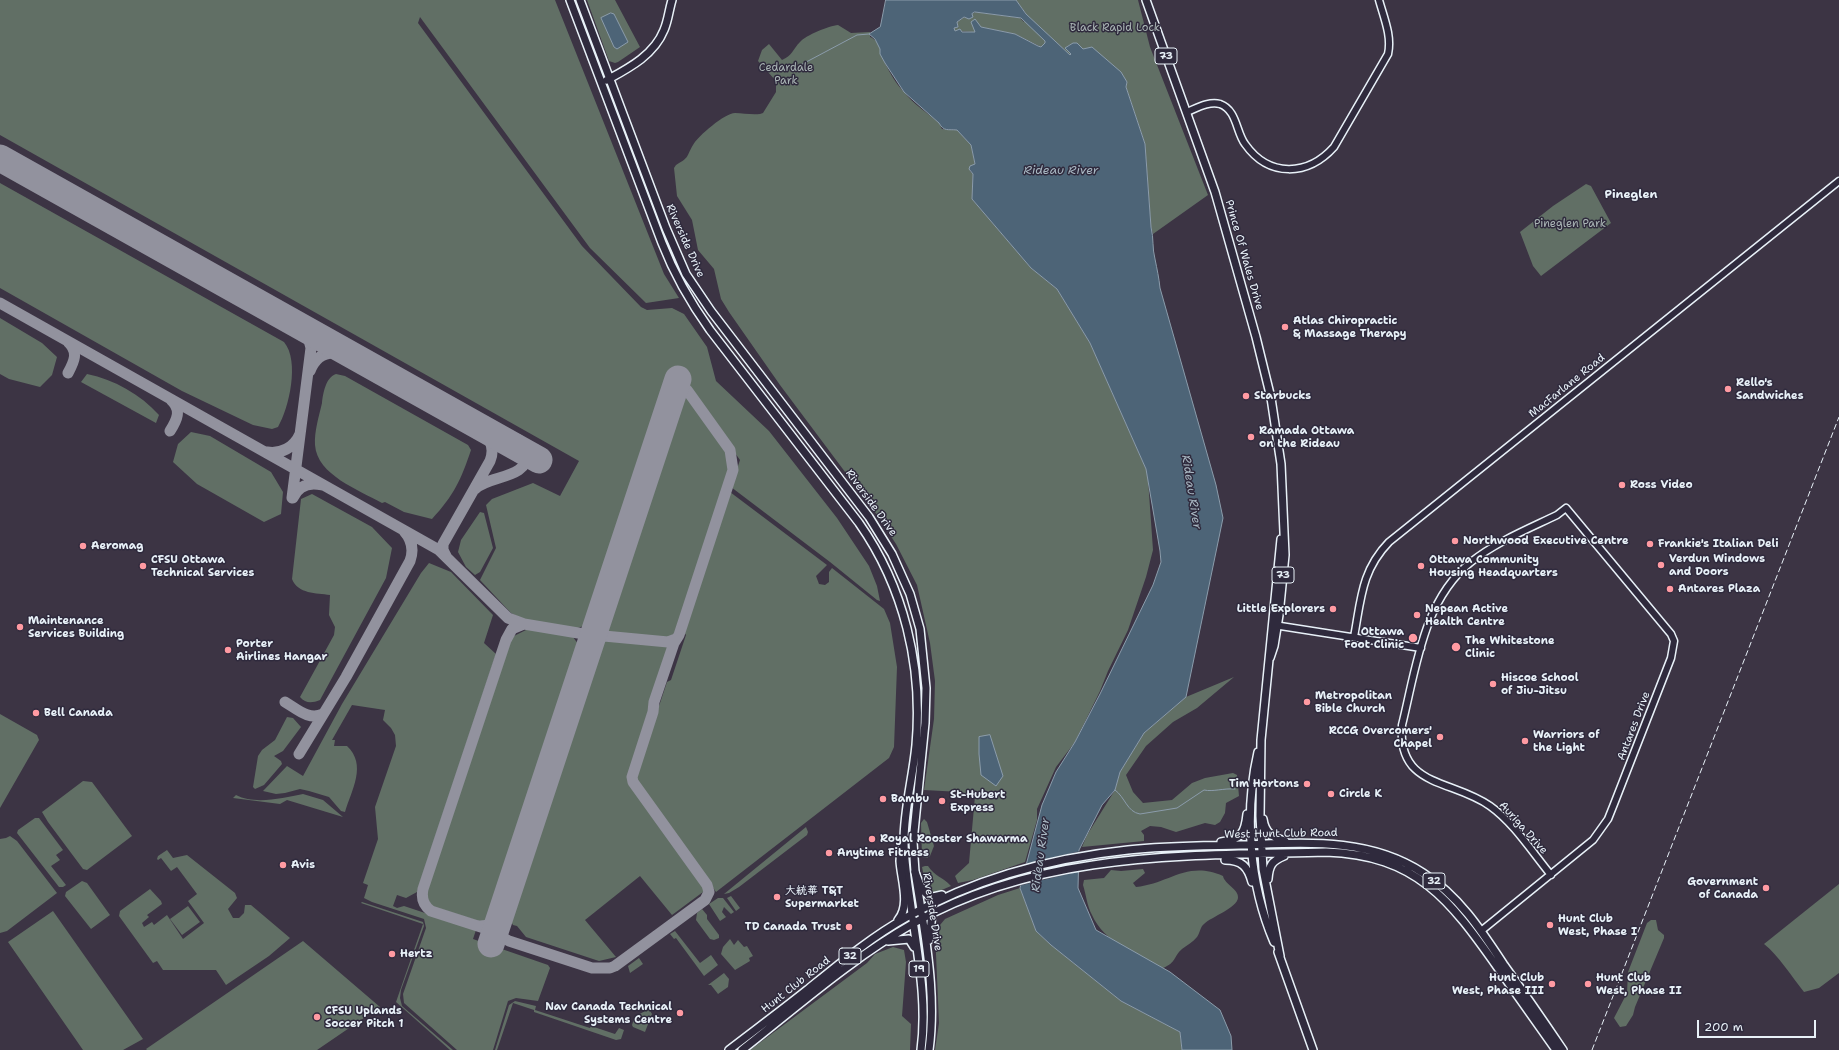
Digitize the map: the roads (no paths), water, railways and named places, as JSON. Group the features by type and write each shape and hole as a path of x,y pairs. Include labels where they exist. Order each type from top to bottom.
{"main road":[{"name":"Riverside Drive","path":"570,0 668,259 685,293 710,330 859,523 877,551 892,580 906,622 915,675 916,738 904,842 923,1010 920,1050"},
{"name":"Riverside Drive","path":"580,0 666,228 686,274 715,317 869,517 886,544 902,576 920,629 926,680 925,724 913,842 915,872 928,955 932,1004 929,1050"},
{"path":"600,81 640,60 651,50 662,34 672,0"},
{"name":"Prince Of Wales Drive","path":"1146,0 1188,112 1215,192 1270,391 1279,448 1284,525 1275,625 1261,740 1251,797 1252,855 1263,913 1280,956 1313,1050"},
{"name":"Prince Of Wales Drive","path":"1261,740 1260,844 1280,956"},
{"path":"1253,785 1256,790 1261,791"},
{"path":"1187,847 1237,838 1244,830 1251,797"},
{"path":"1261,799 1266,831 1276,838 1288,843"},
{"path":"907,813 916,814"},
{"path":"896,923 903,914 904,907 900,862 904,842"},
{"name":"West Hunt Club Road","path":"1052,863 1120,851 1288,843 1343,844 1372,851 1399,860 1416,868 1442,887 1461,905 1547,1032 1563,1050"},
{"name":"West Hunt Club Road","path":"1051,872 1120,860 1154,858 1326,852 1356,855 1398,867 1418,878 1443,897 1479,933"},
{"path":"1268,893 1269,866 1274,860 1289,853"},
{"path":"1154,858 1233,860 1243,863 1249,872 1263,913"},
{"name":"Hunt Club Road","path":"742,1050 853,953 896,923 921,909 982,883 1052,863"},
{"path":"915,872 921,888 930,896 935,897 951,892 960,892"},
{"name":"Hunt Club Road","path":"729,1050 884,942 922,919 986,892 1051,872"},
{"path":"928,955 929,926 932,914"},
{"path":"884,942 906,938 910,939 914,946 918,960"},
{"name":"West Hunt Club Road","path":"1547,1032 1556,1050"}],"street":[{"path":"1188,112 1204,105 1219,104 1230,112 1243,141 1259,159 1275,167 1285,169 1294,169 1312,165 1327,155 1334,147 1388,54 1390,45 1389,36 1380,0"},
{"name":"MacFarlane Road","path":"1354,637 1367,573 1378,553 1389,542 1839,181"},
{"name":"Auriga Drive","path":"1551,875 1507,822 1491,807 1472,795 1433,782 1411,765 1406,757 1401,736 1402,725 1421,648 1434,608 1442,593 1457,574 1480,555 1556,515 1566,508"},
{"name":"Antares Drive","path":"1479,933 1593,840 1608,819 1674,647 1671,634 1566,508"},
{"path":"1275,625 1421,648"}],"water":[{"name":"Rideau River","path":"886,0 1016,0 1026,14 1070,55 1071,54 1065,48 1073,43 1077,43 1083,49 1092,47 1121,72 1127,82 1126,87 1145,144 1151,227 1160,288 1216,485 1223,518 1186,697 1144,733 1120,772 1115,790 1102,805 1079,850 1078,888 1096,930 1170,972 1220,1010 1231,1036 1232,1050 1182,1050 1180,1032 1121,1001 1051,945 1036,931 1020,888 1042,805 1056,772 1075,742 1100,694 1153,585 1161,562 1160,551 1146,469 1090,343 1057,289 1031,268 972,199 973,174 969,169 970,166 975,164 971,145 957,130 946,130 943,128 904,92 880,54 880,49 875,39 869,34 880,27","holes":["975,12 1021,18 1045,41 1041,47 1015,34 981,27 975,19 971,22 975,32 962,32 960,29 955,31 954,28 958,27 957,22 964,17 969,19 973,17 972,14"]},
{"path":"611,13 614,14 628,42 617,49 614,47 601,18"},
{"path":"990,735 1003,776 996,786 981,775 979,737"}],"waterway":[{"path":"795,68 857,35 869,34"},
{"path":"1115,790 1132,810 1140,814 1177,808 1204,790 1211,791 1235,789"}],"railway":[{"path":"1592,1050 1839,417"}],"place":[{"name":"Atlas Chiropractic & Massage Therapy","path":"1285,327"},
{"name":"Rello's Sandwiches","path":"1728,389"},
{"name":"Starbucks","path":"1246,396"},
{"name":"Ramada Ottawa on the Rideau","path":"1251,437"},
{"name":"Ross Video","path":"1622,485"},
{"name":"Northwood Executive Centre","path":"1455,541"},
{"name":"Frankie's Italian Deli","path":"1650,544"},
{"name":"Aeromag","path":"83,546"},
{"name":"Verdun Windows and Doors","path":"1661,565"},
{"name":"CFSU Ottawa Technical Services","path":"143,566"},
{"name":"Ottawa Community Housing Headquarters","path":"1421,566"},
{"name":"Antares Plaza","path":"1670,589"},
{"name":"Little Explorers","path":"1333,609"},
{"name":"Nepean Active Health Centre","path":"1417,615"},
{"name":"Maintenance Services Building","path":"20,627"},
{"name":"Ottawa Foot Clinic","path":"1413,638"},
{"name":"The Whitestone Clinic","path":"1456,647"},
{"name":"Porter Airlines Hangar","path":"228,650"},
{"name":"Hiscoe School of Jiu-Jitsu","path":"1493,684"},
{"name":"Metropolitan Bible Church","path":"1307,702"},
{"name":"Bell Canada","path":"36,713"},
{"name":"RCCG Overcomers' Chapel","path":"1440,737"},
{"name":"Warriors of the Light","path":"1525,741"},
{"name":"Tim Hortons","path":"1307,784"},
{"name":"Circle K","path":"1331,794"},
{"name":"Bambu","path":"883,799"},
{"name":"St-Hubert Express","path":"942,801"},
{"name":"Royal Rooster Shawarma","path":"872,839"},
{"name":"Anytime Fitness","path":"829,853"},
{"name":"Avis","path":"283,865"},
{"name":"Government of Canada","path":"1766,888"},
{"name":"大統華 T&T Supermarket","path":"777,897"},
{"name":"Hunt Club West, Phase I","path":"1550,925"},
{"name":"TD Canada Trust","path":"849,927"},
{"name":"Hertz","path":"392,954"},
{"name":"Hunt Club West, Phase III","path":"1552,984"},
{"name":"Hunt Club West, Phase II","path":"1588,984"},
{"name":"Nav Canada Technical Systems Centre","path":"680,1013"},
{"name":"CFSU Uplands Soccer Pitch 1","path":"317,1017"}],"district":[{"name":"Pineglen","path":"1631,195"}],"park label":[{"name":"Black Rapid Lock","path":"1115,28"},
{"name":"Cedardale Park","path":"786,74"},
{"name":"Pineglen Park","path":"1570,224"}]}
